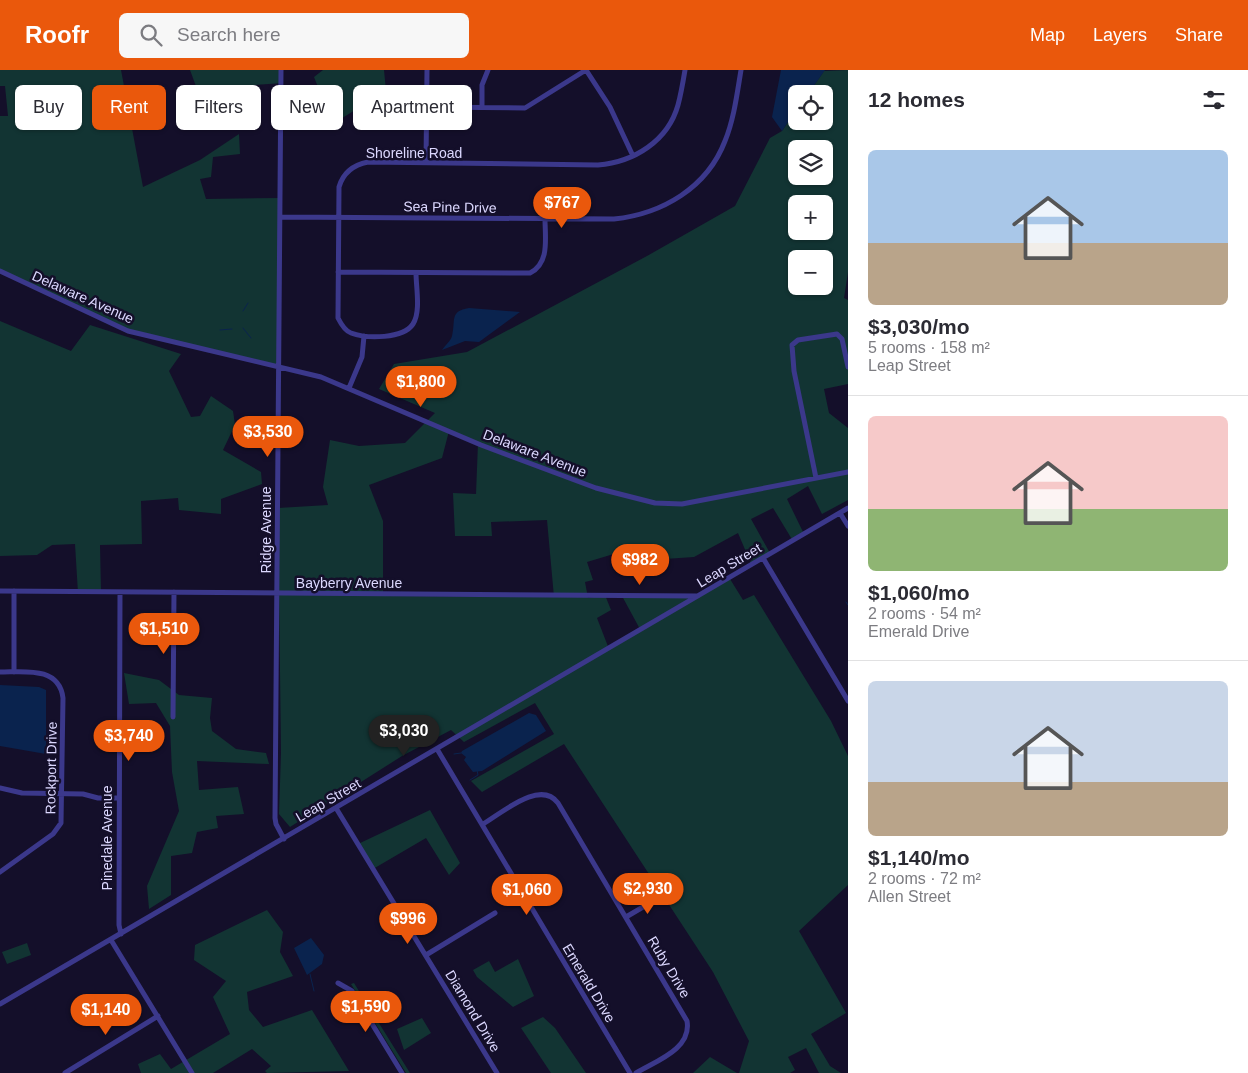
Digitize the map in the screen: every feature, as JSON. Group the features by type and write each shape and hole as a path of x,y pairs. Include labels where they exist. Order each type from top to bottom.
{"street":[{"name":"Ridge Avenue","path":"281,70 275,818 284,839"},
{"path":"427,70 427,85"},
{"path":"482,107 482,85 488,70"},
{"path":"472,107 525,108 586,70 610,107 633,156"},
{"name":"Shoreline Road","path":"416,273 416,318 407,331 394,335 364,336 349,333 340,323 338,272 339,187 344,176 352,168 368,162 614,163 633,156 651,145 668,126 678,105 685,70"},
{"name":"Sea Pine Drive","path":"280,217 545,219 630,217 659,208 683,195 703,177 724,144 730,126 741,70"},
{"path":"426,163 427,130"},
{"path":"338,272 530,272 538,268 544,257 545,219"},
{"name":"Delaware Avenue","path":"0,272 128,331 320,377 460,436 615,494 655,503 682,504 848,472"},
{"path":"816,478 791,349 794,342 826,334 838,335 844,347 848,367"},
{"path":"349,388 362,357 364,336"},
{"name":"Leap Street","path":"0,1004 848,508"},
{"path":"840,513 848,526"},
{"path":"763,558 848,701"},
{"name":"Bayberry Avenue","path":"0,591 699,596"},
{"path":"14,591 14,672"},
{"name":"Pinedale Avenue","path":"120,592 118,798 119,925 121,934"},
{"path":"173,717 174,592"},
{"name":"Rockport Drive","path":"0,672 45,674 54,679 61,689 63,698 62,818 57,830 0,872"},
{"name":"Emerald Drive","path":"437,749 630,1073"},
{"path":"0,788 22,793 118,798"},
{"name":"Ruby Drive","path":"483,824 532,795 539,793 553,797 558,802 684,1014 688,1024 686,1036 680,1046 636,1073"},
{"name":"Diamond Drive","path":"336,808 497,1073"},
{"path":"626,917 660,897"},
{"path":"426,955 495,913"},
{"path":"111,940 192,1073"},
{"path":"338,983 352,991 402,1073"},
{"path":"65,1073 158,1016"}],"green space":[{"path":"0,70 121,70 124,85 92,85 92,130 132,130 143,187 200,160 239,134 240,154 213,157 211,177 200,179 206,199 281,198 278,367 136,333 0,272 0,116 8,116 5,86 0,86"},
{"path":"190,70 282,70 283,83 196,85"},
{"path":"323,70 384,70 385,85 353,85 353,111 343,118 343,85 317,85 314,77"},
{"path":"848,70 848,272 844,298 848,300 848,384 824,389 829,413 848,428 848,500 822,514 808,486 787,499 804,534 793,541 773,508 751,519 771,555 752,566 738,533 694,557 635,561 627,550 587,562 593,580 585,582 588,598 605,595 611,610 597,618 609,649 641,631 622,596 701,596 730,579 743,600 754,595 831,721 848,756 848,885 799,931 846,1013 811,1034 830,1066 841,1073 819,1073 806,1048 788,1057 795,1070 790,1073 739,1073 749,1041 713,972 564,744 482,792 471,781 554,734 535,703 464,742 451,730 402,756 290,827 279,814 281,753 278,508 328,505 323,487 330,440 359,446 405,443 435,413 379,389 394,364 467,352 647,256 735,206 770,138 782,131 788,122 788,130 833,130 833,85 814,85 824,71","holes":["449,431 478,443 476,494 453,493 455,536 492,536 491,522 547,520 554,597 383,596 383,521 369,485 442,458"]},
{"path":"0,321 71,351 90,325 181,354 169,371 191,417 200,416 211,396 233,411 235,425 223,450 261,472 262,484 221,499 221,514 179,510 178,498 141,501 142,544 100,545 101,592 78,593 75,544 52,545 37,555 0,556"},
{"path":"124,673 159,680 179,695 212,698 210,718 212,731 236,749 266,753 269,764 197,761 199,790 238,787 244,814 216,816 218,828 197,832 192,853 171,856 171,895 149,909 147,886 179,811 172,772 170,726 156,703 129,704"},
{"path":"430,810 460,863 449,875 426,838 373,869 358,844"},
{"path":"267,910 283,932 280,952 293,976 247,992 249,1010 263,1027 312,1010 349,1071 267,1073 265,1071 271,1066 252,1049 213,1073 141,1073 138,1064 160,1054 171,1069 230,1034 213,997 226,981 194,960 195,945"},
{"path":"27,943 31,955 7,964 2,952"},
{"path":"518,959 534,996 513,1007 477,977 473,970 489,961 495,972"},
{"path":"354,983 410,1073 406,1073 351,984"},
{"path":"543,1017 555,1028 586,1073 551,1073 521,1028"},
{"path":"422,1018 431,1033 404,1050 397,1029"},
{"path":"710,1057 737,1073 693,1073"}],"water":[{"path":"781,70 825,70 814,85 788,85 788,122 782,131 772,117"},
{"path":"463,309 520,312 479,342 465,341 442,350 451,338 456,314"},
{"path":"0,685 39,687 46,690 46,754 0,746"},
{"path":"529,713 536,715 546,731 482,771 473,772 464,760 466,757 461,753 462,751"},
{"path":"311,938 324,955 322,964 307,975 294,948"}],"waterway":[{"path":"243,311 248,303"},
{"path":"243,328 251,338"},
{"path":"220,330 232,329"},
{"path":"454,754 461,753"},
{"path":"470,780 478,775 477,770"},
{"path":"310,974 314,991"}]}
